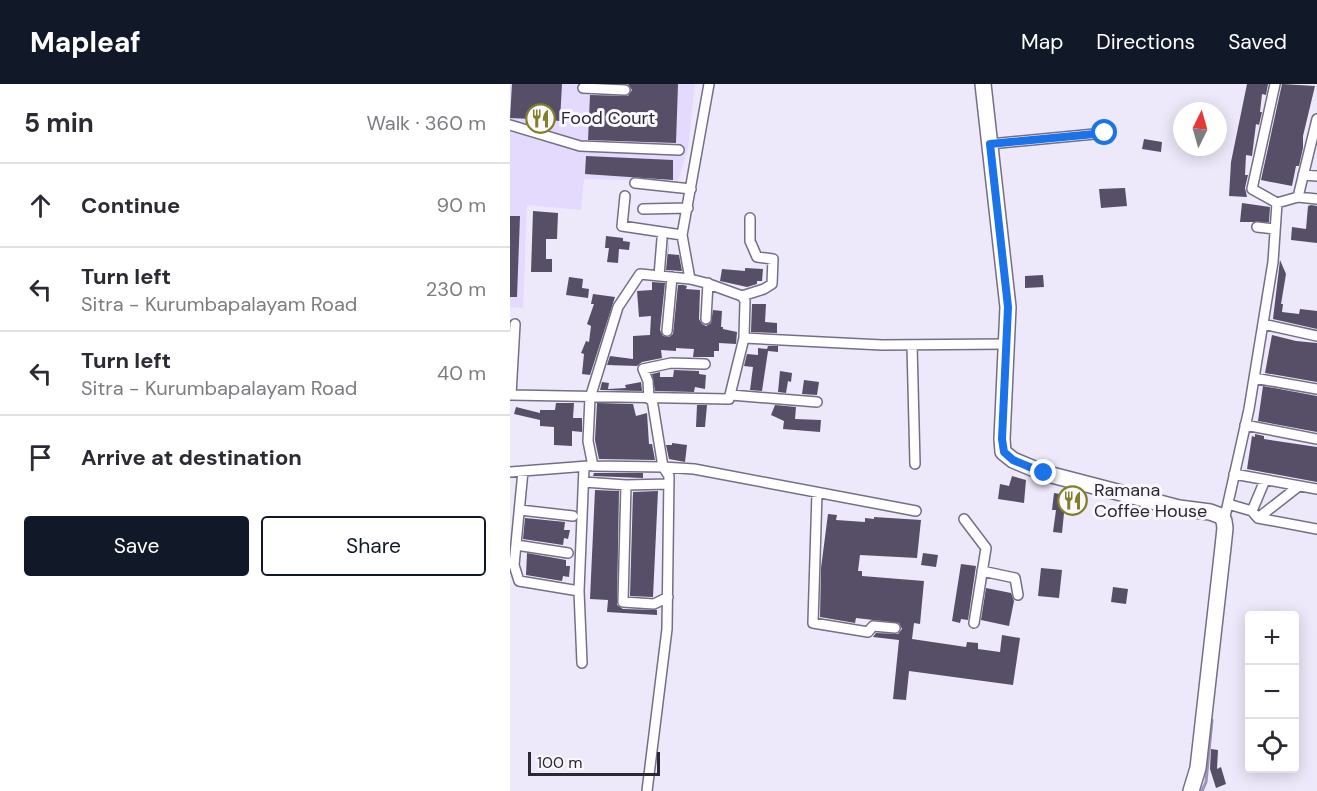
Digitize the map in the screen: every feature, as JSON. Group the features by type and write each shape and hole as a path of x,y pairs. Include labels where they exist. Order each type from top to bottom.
{"main road":[{"path":"983,84 1008,307 1002,439 1004,452 1013,460 1044,473 1179,508 1210,512 1221,516 1224,521 1223,547 1197,768 1191,791"}],"street":[{"path":"690,279 682,235 709,84"},
{"path":"1275,84 1252,189 1277,203 1298,197 1317,199"},
{"path":"583,88 625,90"},
{"path":"1298,197 1313,148 1316,123"},
{"path":"510,125 580,146 679,150"},
{"path":"990,144 1105,133"},
{"path":"1303,175 1317,176"},
{"path":"635,183 691,189"},
{"path":"625,196 622,226 682,235"},
{"path":"1224,521 1245,425 1263,324 1273,262 1277,203"},
{"path":"643,209 687,208"},
{"path":"582,663 579,591 584,483 589,466 590,398 618,307 640,274 690,279 742,296 772,284 773,260 757,257 750,241 750,218"},
{"path":"1257,227 1275,229"},
{"path":"659,276 662,239"},
{"path":"667,331 672,277"},
{"path":"706,319 708,284"},
{"path":"515,324 510,395 729,399 744,338 745,301 742,296"},
{"path":"1263,324 1317,336"},
{"path":"744,338 882,345 1006,344"},
{"path":"912,345 915,464"},
{"path":"647,791 667,629 669,476 663,467 648,381 643,369 671,363 705,364"},
{"path":"1254,378 1317,389"},
{"path":"731,395 816,402"},
{"path":"1245,425 1317,439"},
{"path":"510,472 589,466 694,469 916,511"},
{"path":"523,471 514,565 519,581 579,591"},
{"path":"1234,474 1317,489"},
{"path":"1255,514 1264,480"},
{"path":"584,483 669,484"},
{"path":"626,485 623,602 654,604 668,597"},
{"path":"1255,514 1299,486"},
{"path":"817,493 813,623 868,632 873,626 895,628"},
{"path":"1228,504 1255,514 1317,529"},
{"path":"519,510 573,516"},
{"path":"964,519 986,548 974,623"},
{"path":"516,546 568,553"},
{"path":"982,571 1015,578 1018,595"}],"shaded area":[{"path":"510,84 695,84 688,148 678,181 584,179 581,210 527,205 523,308 510,307"}],"building":[{"path":"512,84 562,84 560,121 547,120 547,129 531,124 531,119 510,118"},
{"path":"628,84 678,84 676,143 588,140 590,95 628,96 632,90"},
{"path":"1247,84 1268,84 1266,95 1262,94 1260,112 1262,112 1259,125 1256,124 1252,156 1246,155 1247,197 1229,196 1231,162"},
{"path":"1282,84 1315,86 1303,136 1299,166 1296,166 1292,186 1261,180"},
{"path":"1144,139 1162,142 1161,152 1142,149"},
{"path":"586,156 673,160 673,180 585,174"},
{"path":"1125,188 1127,206 1101,208 1099,189"},
{"path":"1242,203 1270,207 1269,222 1240,222"},
{"path":"1308,206 1317,206 1317,243 1291,240 1292,227 1306,229"},
{"path":"533,211 558,213 557,239 546,239 546,259 552,259 552,272 531,272"},
{"path":"510,216 520,216 517,297 510,297"},
{"path":"606,236 623,238 623,241 630,242 629,250 619,249 618,263 607,262 609,248 605,248"},
{"path":"669,240 668,254 679,255 682,271 666,270"},
{"path":"1280,260 1286,274 1281,304 1283,304 1282,312 1299,314 1300,309 1317,311 1317,329 1273,319"},
{"path":"745,268 763,269 762,281 757,281 757,284 747,287 720,281 722,269 745,271"},
{"path":"1043,275 1044,287 1025,288 1025,276"},
{"path":"569,277 583,279 582,288 589,289 588,298 566,295"},
{"path":"652,282 665,283 660,330 663,336 669,337 673,334 678,285 683,285 687,286 686,289 700,290 699,319 702,324 706,326 711,323 713,310 722,311 721,327 737,332 736,344 719,343 719,351 714,351 714,357 693,357 694,349 676,348 676,351 661,350 662,358 642,362 637,366 607,365 610,356 633,359 633,336 650,335 651,316 639,317 637,291 652,290"},
{"path":"593,294 615,297 590,375 582,374 584,354 581,353 586,341 589,342 591,326 587,324 594,304 591,304"},
{"path":"752,304 766,304 765,322 777,323 777,333 751,332"},
{"path":"1272,335 1317,343 1317,382 1265,373"},
{"path":"768,346 778,346 778,352 768,351 762,391 750,390 753,367 744,366 747,354 758,355 758,348 767,349"},
{"path":"674,370 699,371 699,374 706,375 705,389 695,387 694,392 655,391 652,374 660,372 660,377 673,377"},
{"path":"780,371 792,373 786,393 778,392"},
{"path":"804,380 819,382 817,395 802,394"},
{"path":"602,382 609,383 608,389 626,388 625,385 641,382 642,391 600,390"},
{"path":"1263,386 1317,396 1317,432 1258,421"},
{"path":"556,403 574,403 573,418 582,418 582,432 572,431 572,446 554,445 554,427 540,426 540,420 514,414 516,407 540,413 540,410 555,410"},
{"path":"597,403 633,404 636,416 647,413 649,444 652,444 655,460 599,459 595,440"},
{"path":"697,405 707,405 705,427 696,427"},
{"path":"775,405 796,407 795,419 821,420 820,432 783,429 784,421 771,415"},
{"path":"1255,434 1264,436 1264,439 1317,447 1317,482 1247,469 1252,436 1255,437"},
{"path":"672,443 687,445 685,462 669,459 666,445 672,445"},
{"path":"594,473 643,473 643,478 593,476"},
{"path":"1012,476 1026,480 1024,503 998,499 1000,484 1009,486"},
{"path":"595,490 619,491 617,605 623,609 657,610 657,615 607,612 608,600 590,599"},
{"path":"658,491 653,597 630,596 633,492"},
{"path":"1054,493 1079,497 1078,505 1065,503 1062,533 1053,532 1056,510 1052,510"},
{"path":"828,514 837,515 836,520 865,522 865,518 874,519 874,517 921,520 917,558 860,555 858,571 862,571 862,576 924,581 920,624 914,623 912,639 966,647 967,642 978,643 978,649 1000,652 1002,635 1020,638 1013,685 909,671 906,700 893,699 899,640 873,637 876,633 898,634 902,629 899,623 856,618 855,623 820,617 821,568"},
{"path":"525,518 565,522 564,530 570,530 568,539 564,538 563,545 523,539"},
{"path":"527,553 566,560 566,566 570,566 569,577 563,576 562,581 526,575"},
{"path":"923,553 938,555 936,567 921,565"},
{"path":"961,564 976,566 968,620 961,619 960,623 952,621"},
{"path":"1041,568 1062,570 1059,598 1038,596"},
{"path":"1113,587 1128,589 1126,604 1111,602"},
{"path":"986,588 1011,593 1014,601 1009,626 981,620"},
{"path":"1211,749 1218,750 1217,769 1221,767 1226,784 1216,788 1210,769"}],"waterway":[{"path":"1202,791 1206,782 1212,720"}],"place":[{"name":"Food Court","path":"540,118"},
{"name":"Ramana Coffee House","path":"1073,500"}],"route":[{"path":"1044,473 1013,460 1004,452 1002,439 1008,307 990,144 1105,133"}]}
